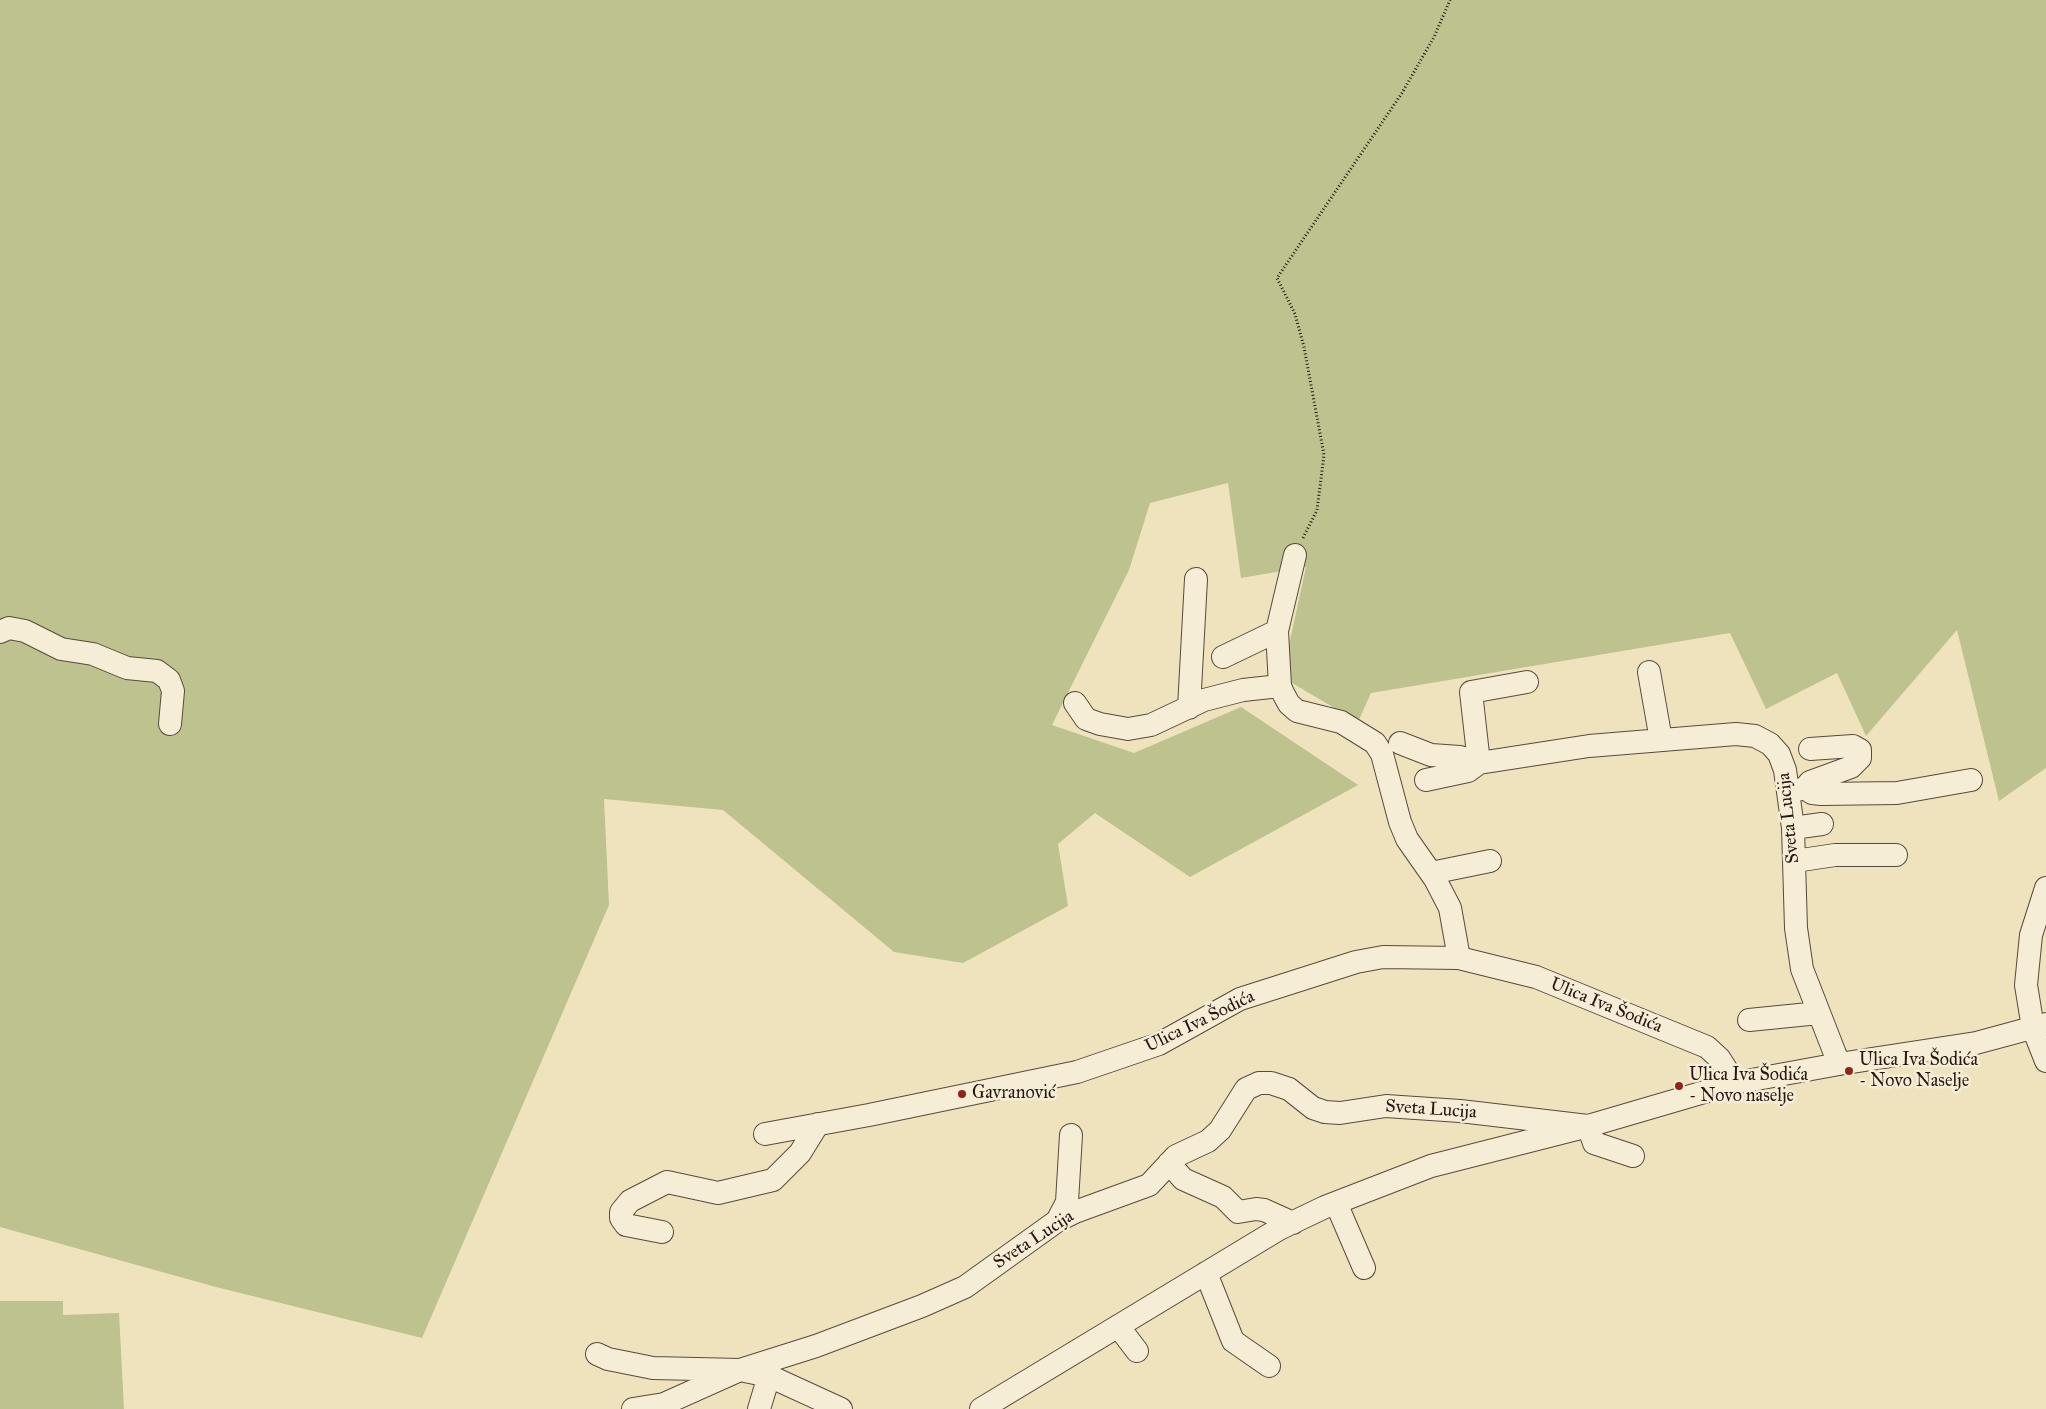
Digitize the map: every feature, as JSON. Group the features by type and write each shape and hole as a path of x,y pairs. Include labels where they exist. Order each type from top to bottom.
{"street":[{"path":"1295,555 1277,631 1280,686 1288,704 1297,711 1341,722 1375,743 1382,754 1400,822 1407,839 1430,873 1450,908 1459,958"},
{"path":"1189,708 1196,579"},
{"path":"0,632 9,628 25,630 61,649 94,654 128,668 157,671 169,680 173,691 170,724"},
{"path":"1223,657 1277,631"},
{"path":"1657,677 1667,740"},
{"path":"1479,763 1471,692 1527,682"},
{"path":"1074,703 1086,719 1100,724 1128,729 1150,725 1204,700 1243,690 1280,686"},
{"name":"Sveta Lucija","path":"1479,763 1589,746 1736,734 1755,736 1770,744 1779,754 1796,790 1793,828 1796,928 1802,969 1839,1064"},
{"path":"1400,744 1431,755 1460,757 1479,763"},
{"path":"1796,790 1810,782 1851,766 1860,758 1860,750 1853,746 1810,750"},
{"path":"1426,780 1468,771 1479,763"},
{"path":"1796,790 1821,794 1897,793 1971,780"},
{"path":"1793,828 1822,824"},
{"path":"1794,861 1835,855 1896,856"},
{"path":"1430,873 1490,861"},
{"path":"2046,888 2031,935 2026,977 2026,985 2040,1026 2046,1061"},
{"name":"Ulica Iva Šodića","path":"765,1134 1077,1072 1159,1044 1240,999 1356,962 1383,957 1459,958 1536,977 1707,1047 1719,1058 1734,1083"},
{"path":"1748,1020 1819,1014"},
{"name":"Sveta Lucija","path":"981,1409 1293,1222 1431,1166 1588,1126 1734,1083 1839,1064 1976,1043 2040,1026"},
{"name":"Sveta Lucija","path":"633,1409 664,1404 740,1370 816,1346 922,1306 965,1287 1057,1221 1075,1212 1149,1185 1176,1156 1208,1141 1220,1130 1246,1089 1259,1083 1271,1083 1289,1089 1313,1108 1325,1112 1340,1113 1386,1106 1460,1111 1588,1126"},
{"path":"662,1232 626,1225 621,1218 622,1212 630,1201 668,1182 718,1193 773,1180 800,1153 818,1124"},
{"path":"1588,1126 1594,1143 1633,1156"},
{"path":"1057,1221 1066,1202 1071,1135"},
{"path":"1169,1163 1182,1179 1223,1197 1238,1212 1256,1209 1264,1210 1293,1222"},
{"path":"1336,1203 1364,1268"},
{"path":"1206,1273 1233,1341 1269,1366"},
{"path":"1118,1326 1138,1351"},
{"name":"Sveta Lucija","path":"596,1354 608,1359 653,1368 740,1370 769,1376 842,1409"},
{"path":"758,1409 769,1376"}],"path":[{"path":"1295,555 1317,510 1324,455 1304,347 1295,314 1277,278 1402,93 1434,37 1450,0"}],"green space":[{"path":"0,0 2046,0 2046,768 1999,801 1957,630 1866,736 1837,673 1766,709 1730,633 1371,693 1358,722 1282,677 1306,567 1241,578 1228,483 1150,503 1129,570 1052,725 1134,753 1241,707 1358,785 1190,877 1095,813 1058,844 1068,906 963,963 894,952 723,810 604,799 609,905 422,1338 216,1287 0,1227"},
{"path":"0,1301 63,1301 63,1315 119,1313 124,1409 0,1409"}],"place":[{"name":"Ulica Iva Šodića - Novo Naselje","path":"1849,1071"},
{"name":"Ulica Iva Šodića - Novo naselje","path":"1679,1086"},
{"name":"Gavranović","path":"962,1094"}]}
